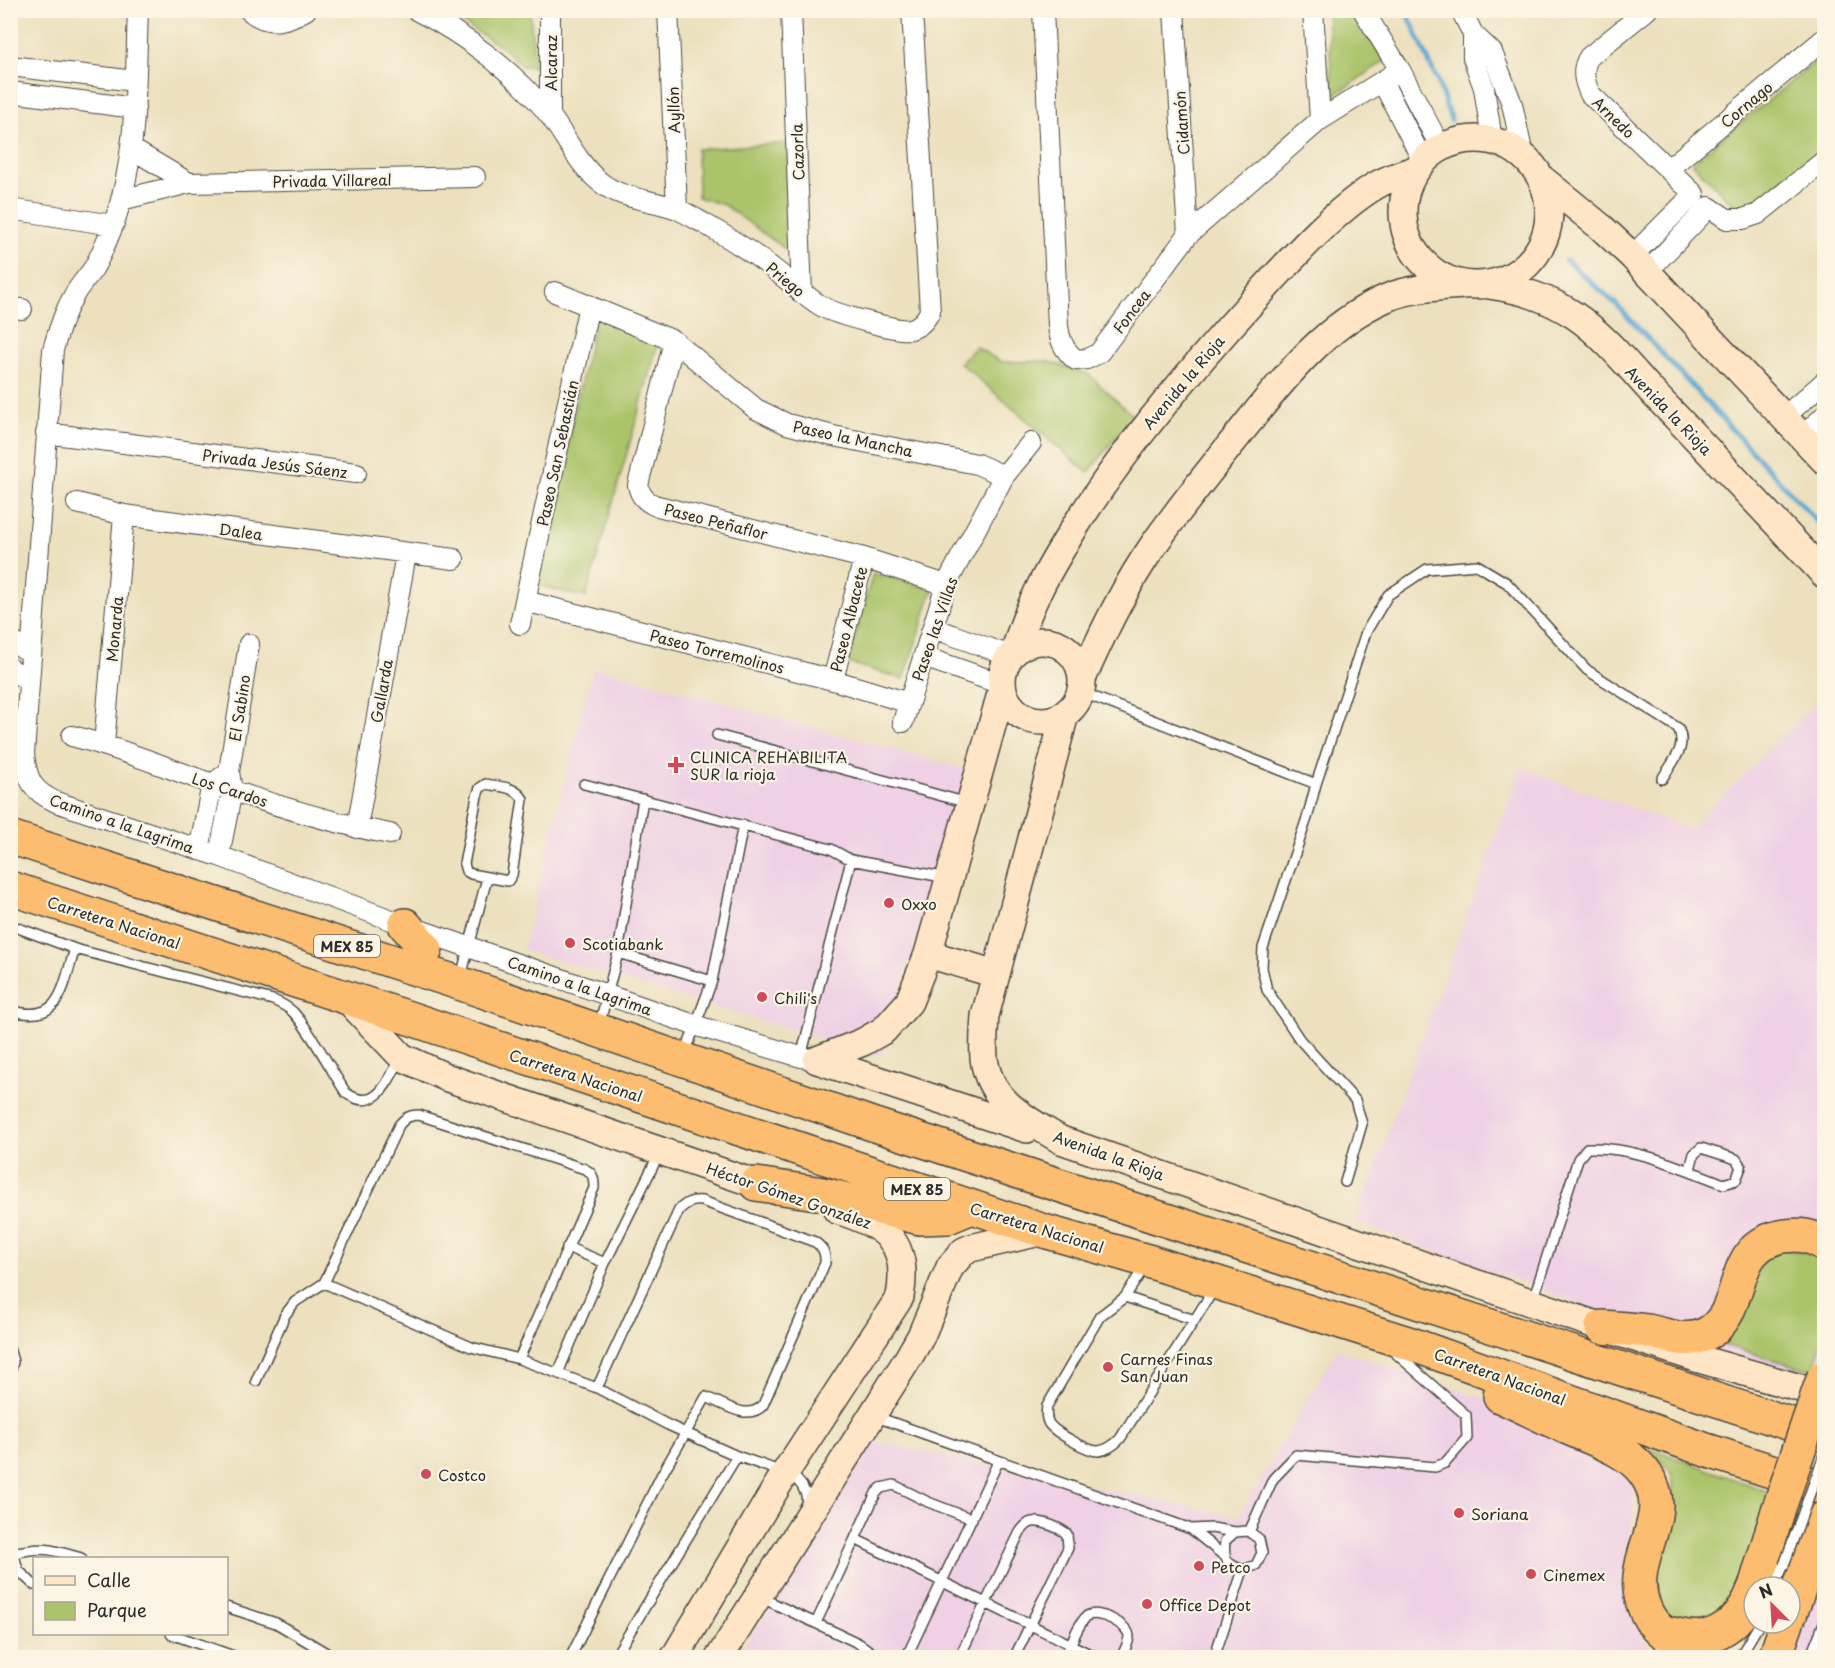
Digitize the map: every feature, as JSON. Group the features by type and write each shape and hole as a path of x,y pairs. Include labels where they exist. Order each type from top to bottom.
{"highway":[{"name":"MEX 85","path":"10,837 185,892 459,983 872,1124 1824,1435"},
{"name":"Carretera Nacional","path":"10,888 1044,1231 1217,1282 1411,1344 1706,1450 1824,1488"},
{"path":"405,925 426,949 420,961 405,966"},
{"path":"756,1184 823,1194 920,1218 948,1217 972,1207"},
{"path":"1602,1327 1646,1331 1681,1339 1693,1339 1707,1334 1723,1318 1748,1257 1758,1246 1776,1237 1797,1234 1814,1237 1824,1244"},
{"path":"1411,1344 1470,1381 1631,1458 1642,1469 1656,1498 1656,1514 1640,1577 1641,1593 1646,1612 1670,1645 1709,1636 1725,1629 1742,1611"},
{"path":"1758,1575 1824,1376"},
{"path":"1802,1581 1824,1518"},
{"path":"1775,1658 1783,1635"}],"street":[{"name":"Camino a la Lagrima","path":"138,10 132,149 121,200 113,225 94,266 73,297 61,322 53,350 24,754 25,768 35,790 56,802 200,849 405,925 606,995 694,1025 809,1058"},
{"path":"249,10 262,19 270,21 281,21 306,10"},
{"name":"Priego","path":"417,10 468,41 507,72 550,117 587,170 602,183 620,193 677,209 740,244 780,273 802,294 826,309 868,322 909,330 921,325 930,311 912,10"},
{"name":"Alcaraz","path":"550,10 550,117"},
{"name":"Ayllón","path":"668,10 677,209"},
{"name":"Cazorla","path":"791,10 802,294"},
{"name":"Foncea","path":"1043,10 1058,326 1060,340 1066,352 1076,360 1088,359 1099,353 1188,235 1320,120 1400,70"},
{"name":"Cidamón","path":"1174,10 1188,235"},
{"path":"1313,10 1320,120"},
{"path":"1363,10 1400,70 1427,159"},
{"path":"1461,10 1473,34 1492,52 1504,80 1512,104 1523,155"},
{"name":"Arnedo","path":"1640,264 1694,194 1590,94 1585,84 1584,72 1585,62 1589,57 1647,10"},
{"path":"1473,34 1473,58 1484,88 1492,140"},
{"name":"Cornago","path":"1668,169 1824,39"},
{"path":"10,66 135,81"},
{"path":"37,96 40,70"},
{"path":"86,102 88,76"},
{"path":"1382,81 1427,159"},
{"path":"10,92 135,108"},
{"path":"1466,140 1492,140 1523,155 1542,179 1549,200 1549,223 1542,245 1529,264 1510,278 1476,285 1443,279 1426,267 1412,250 1404,230 1402,209 1406,188 1427,159 1466,140"},
{"path":"132,149 189,183"},
{"name":"Avenida la Rioja","path":"1012,654 1023,621 1051,565 1103,483 1157,412 1221,335 1316,235 1357,199 1427,159"},
{"path":"1640,264 1709,207 1726,219 1743,219 1758,214 1824,161"},
{"name":"Privada Villareal","path":"121,200 189,183 475,177"},
{"path":"1542,179 1602,228 1640,264 1824,460"},
{"path":"10,209 113,225"},
{"name":"Avenida la Rioja","path":"1081,686 1119,602 1154,544 1266,400 1316,346 1348,320 1384,299 1417,289 1476,285 1523,290 1576,316 1672,412 1824,574"},
{"name":"Paseo la Mancha","path":"555,292 674,340 756,409 787,424 833,436 977,464 1004,476"},
{"name":"Paseo San Sebastián","path":"520,624 589,305"},
{"name":"Paseo Peñaflor","path":"674,340 638,485 645,500 654,505 864,558 946,585"},
{"path":"1784,417 1824,382"},
{"path":"1803,436 1824,416"},
{"name":"Privada Jesús Sáenz","path":"46,433 356,473"},
{"name":"Paseo las Villas","path":"903,722 946,585 1004,476 1031,443"},
{"name":"Dalea","path":"77,503 124,515 454,559"},
{"name":"Monarda","path":"104,744 124,515"},
{"name":"Gallarda","path":"357,828 406,554"},
{"name":"Paseo Albacete","path":"833,680 864,558"},
{"name":"Paseo Torremolinos","path":"525,601 833,680 909,703"},
{"path":"933,628 1012,654"},
{"path":"10,640 31,653"},
{"path":"809,1058 863,1042 884,1030 909,1002 928,954 1002,687 1002,674 1012,654 1026,644 1038,641 1051,642 1063,647 1073,655 1079,666 1081,686 1074,705 1065,714 1053,720 1040,722 1027,719 1016,712 1007,703 1002,687"},
{"name":"El Sabino","path":"219,856 249,644"},
{"path":"924,657 1002,687"},
{"path":"10,668 28,682"},
{"name":"Avenida la Rioja","path":"1065,714 984,1016 984,1059 988,1075 1000,1098 1016,1113 1061,1140 1602,1327 1696,1358 1824,1395"},
{"name":"Los Cardos","path":"72,736 104,744 212,784"},
{"path":"200,849 212,784 231,781"},
{"name":"Los Cardos","path":"231,781 357,828 390,834"},
{"path":"928,954 996,974"},
{"name":"Héctor Gómez González","path":"347,999 402,1057 448,1078 862,1218 879,1227 889,1236 897,1249 902,1263 903,1278 900,1297 785,1473 674,1658"},
{"path":"809,1058 1061,1140"},
{"path":"719,1658 921,1336 945,1279 957,1258 971,1248 1044,1231"}],"lane":[{"path":"1345,1182 1362,1124 1354,1100 1300,1040 1268,990 1262,968 1263,948 1366,632 1388,595 1427,569 1476,565 1507,583 1587,670 1678,728 1683,737 1682,747 1662,779"},
{"path":"1081,686 1316,784"},
{"path":"717,735 970,803"},
{"path":"486,784 513,789 523,799 512,875 508,881 487,878 466,871 464,864 477,796 480,788 486,784"},
{"path":"584,784 831,849 851,860 950,879"},
{"path":"598,1031 618,953 643,799"},
{"path":"683,1058 712,981 743,825"},
{"path":"809,1058 851,860"},
{"path":"459,983 487,878"},
{"path":"10,925 75,949 273,1000 284,1005 303,1024 346,1093 354,1099 374,1098 382,1091 402,1057"},
{"path":"10,1010 39,1014 50,1010 57,1002 75,949"},
{"path":"618,953 712,981"},
{"path":"256,1381 285,1315 295,1302 324,1283 399,1125 411,1115 430,1118 591,1172 594,1188 519,1359"},
{"path":"1532,1303 1578,1159 1587,1148 1609,1147 1690,1169 1724,1184 1736,1180 1741,1167 1736,1159 1701,1148 1694,1154 1690,1169"},
{"path":"558,1372 605,1263 661,1150"},
{"path":"570,1658 661,1476 706,1397 746,1413 753,1413 763,1405 825,1263 822,1246 702,1201 693,1200 685,1204 679,1210 597,1388"},
{"path":"567,1247 605,1263"},
{"path":"1148,1261 1125,1297 1100,1316 1046,1411 1049,1425 1089,1450 1106,1449 1120,1439 1217,1282"},
{"path":"324,1283 471,1347 519,1359 597,1388 686,1434 785,1473 797,1480 806,1494 806,1518"},
{"path":"1125,1297 1195,1320"},
{"path":"1249,1532 1273,1479 1296,1455 1435,1467 1445,1463 1467,1438 1466,1415 1370,1331"},
{"path":"10,1351 13,1362 10,1372"},
{"path":"872,1416 1191,1528 1249,1532 1259,1539 1262,1552 1256,1565 1243,1570 1231,1566 1223,1555 1191,1528"},
{"path":"1779,1575 1824,1455"},
{"path":"614,1658 737,1456"},
{"path":"906,1658 998,1462"},
{"path":"816,1623 876,1493 887,1485 894,1485 928,1502 972,1519"},
{"path":"959,1658 1020,1532 1025,1526 1036,1521 1063,1530 1067,1534 1068,1548 1014,1658"},
{"path":"1223,1555 1225,1541 1235,1532"},
{"path":"855,1539 1072,1643 1098,1658"},
{"path":"10,1541 18,1570 33,1584"},
{"path":"13,1553 36,1548 78,1557"},
{"path":"1783,1575 1784,1565"},
{"path":"1214,1658 1243,1570"},
{"path":"757,1595 858,1643 880,1658"},
{"path":"228,1608 276,1623 335,1658"},
{"path":"1065,1658 1084,1620 1097,1613 1124,1626 1127,1630 1128,1643 1121,1658"},
{"path":"1810,1658 1824,1623"},
{"path":"174,1635 239,1658"},
{"path":"1739,1658 1753,1635"}],"shaded area":[{"path":"593,667 968,770 881,1056 523,950"},
{"path":"1824,696 1824,1384 1704,1348 1355,1222 1521,768 1689,829"},
{"path":"1337,1350 1524,1412 1628,1470 1633,1487 1634,1506 1622,1588 1631,1618 1654,1657 737,1658 872,1441 1238,1517"},
{"path":"1824,1517 1824,1657 1778,1658 1786,1635 1802,1635 1802,1584"}],"green space":[{"path":"443,11 530,12 535,67 522,66 502,47"},
{"path":"1327,11 1350,11 1385,61 1333,96"},
{"path":"1824,55 1824,148 1753,207 1736,208 1692,163"},
{"path":"789,143 791,253 724,205 698,197 697,149"},
{"path":"596,316 660,336 586,597 535,585"},
{"path":"976,347 1001,362 1047,361 1088,374 1133,416 1088,473 960,363"},
{"path":"873,573 933,589 904,679 848,663"},
{"path":"1772,1246 1821,1256 1824,1261 1824,1335 1813,1371 1716,1343"},
{"path":"1649,1448 1772,1493 1744,1575 1742,1575 1731,1614 1710,1626 1674,1619 1661,1607 1653,1589 1670,1505 1673,1483 1670,1471"}],"waterway":[{"path":"1406,10 1438,82 1451,120"},
{"path":"1566,260 1616,304 1824,529"}],"place":[{"name":"CLINICA REHABILITA SUR la rioja","path":"676,765"},
{"name":"Oxxo","path":"889,903"},
{"name":"Scotiabank","path":"570,943"},
{"name":"Chili's","path":"762,997"},
{"name":"Carnes Finas San Juan","path":"1108,1367"},
{"name":"Costco","path":"426,1474"},
{"name":"Soriana","path":"1459,1513"},
{"name":"Petco","path":"1199,1566"},
{"name":"Cinemex","path":"1531,1574"},
{"name":"Office Depot","path":"1147,1604"}]}
